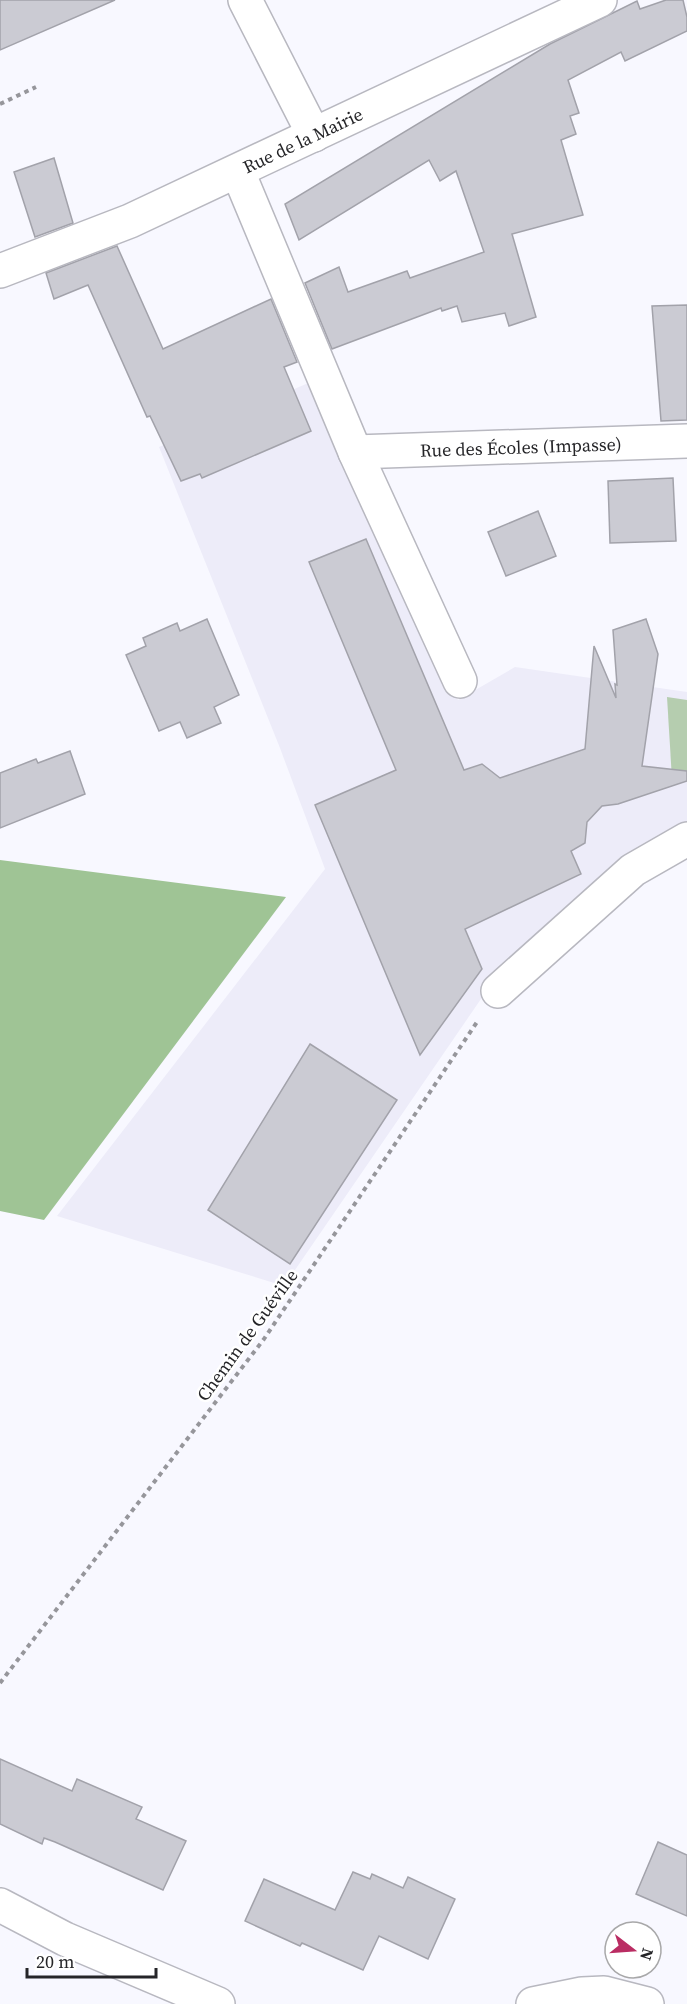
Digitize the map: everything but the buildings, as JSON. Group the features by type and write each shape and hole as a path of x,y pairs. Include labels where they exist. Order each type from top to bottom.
{"street":[{"path":"245,0 314,135"},
{"name":"Rue de la Mairie","path":"0,271 130,221 600,0"},
{"path":"238,172 355,452 460,681"},
{"name":"Rue des Écoles (Impasse)","path":"355,452 687,441"},
{"path":"498,991 633,870 687,839"},
{"path":"0,1905 64,1939 218,2004"},
{"path":"533,2004 582,1994 604,1993 647,2004"}],"path":[{"path":"0,104 36,87"},
{"name":"Chemin de Guéville","path":"0,1683 264,1339 498,991"}],"shaded area":[{"path":"313,381 458,700 515,667 687,692 687,821 624,858 494,980 284,1286 57,1216 325,869 280,748 159,447"}],"green space":[{"path":"667,697 687,700 687,775 672,779"},
{"path":"0,860 286,897 44,1220 0,1211"}]}
